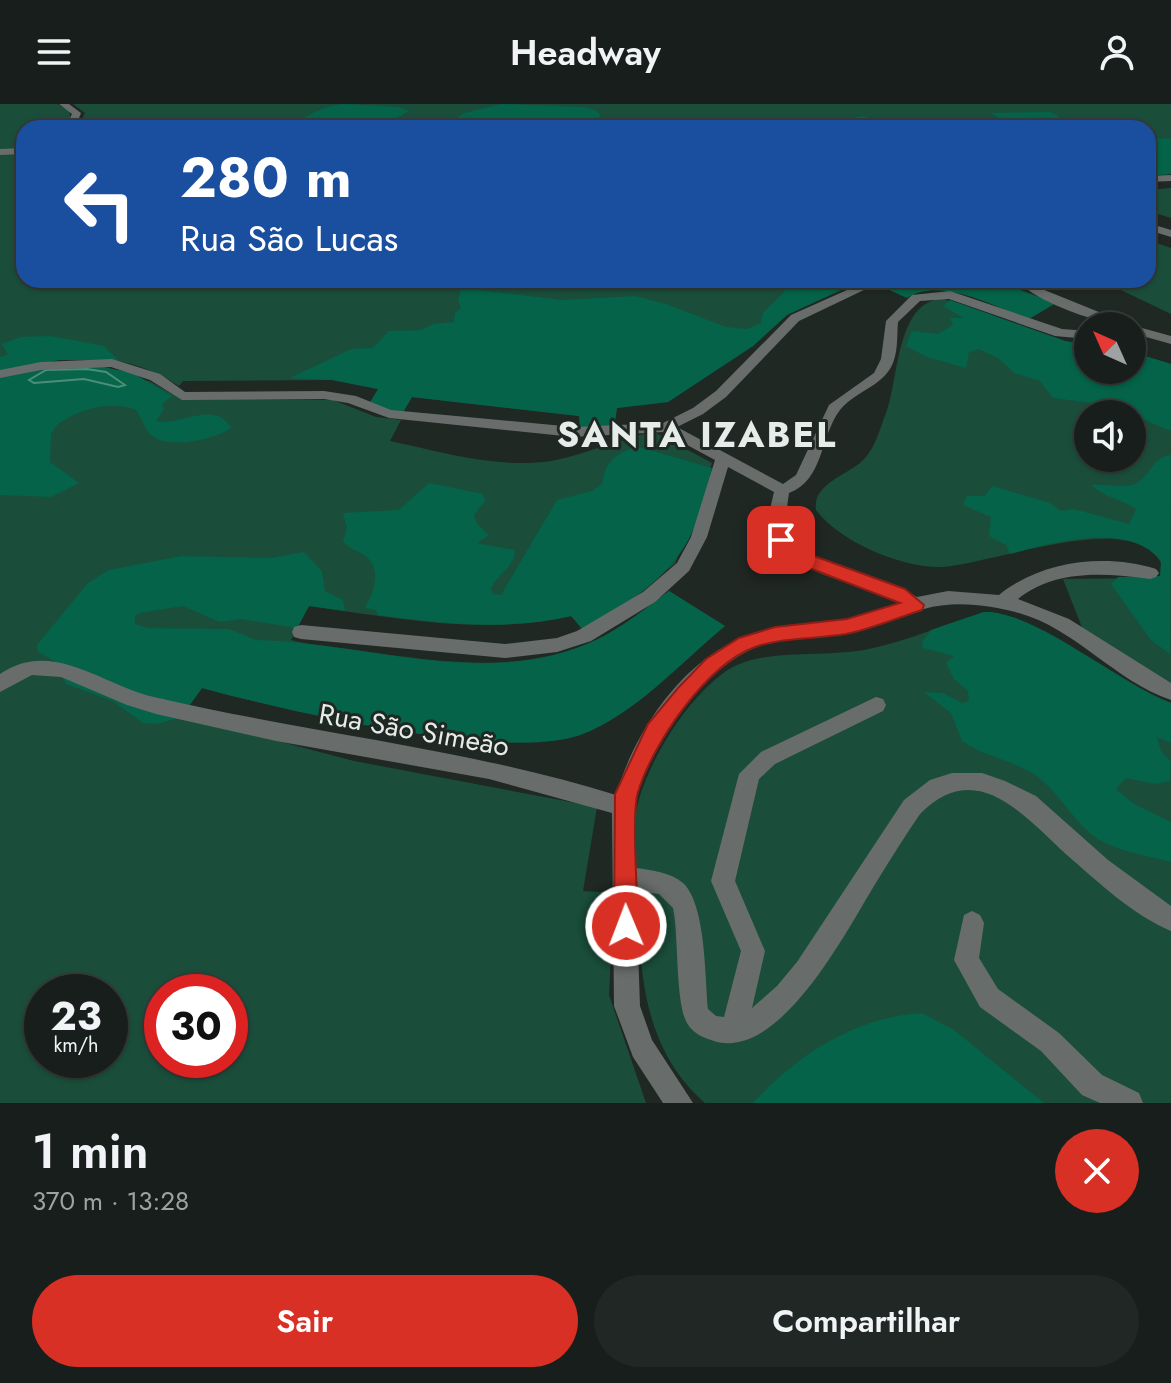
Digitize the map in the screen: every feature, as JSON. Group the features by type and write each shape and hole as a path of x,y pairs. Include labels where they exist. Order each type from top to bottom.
{"street":[{"path":"63,104 77,113 74,120"},
{"path":"1032,288 1088,312"},
{"path":"0,374 41,366 116,364 155,377 182,396 324,395 351,399 389,414 574,432 666,427 698,411 721,394 795,318 860,289"},
{"path":"666,427 782,490 796,485 807,472 834,408 875,380 885,367 892,321 912,300 946,294 1060,333 1074,334"},
{"path":"1146,333 1171,340"},
{"path":"301,632 505,651 557,645 584,636 649,597 683,567 699,537 723,460"},
{"path":"782,490 779,534 791,553 899,593 915,605"},
{"path":"1000,604 1030,581 1057,574 1099,570 1150,573"},
{"path":"1030,581 1019,597 1037,612 1171,692"},
{"path":"679,1103 657,1075 634,1031 626,990 623,807 631,779 656,731 704,672 733,649 775,635 847,626 939,599 1000,604 1037,612"},
{"name":"Rua São Simeão","path":"0,684 24,670 57,666 142,703 171,711 194,712 260,731 531,779 623,807"},
{"path":"734,1030 753,951 723,881 750,774 768,758 876,705"},
{"path":"625,879 659,882 681,897 686,910 696,1014 701,1022 715,1029 734,1030 751,1024 805,974 912,807 924,793 940,783 961,781 983,784 1027,803 1101,868 1171,919"},
{"path":"972,923 966,960 989,998 1050,1042 1092,1085 1129,1103"}],"shaded area":[{"path":"0,104 57,104 69,110 71,120 16,120 16,149 0,149"},
{"path":"73,104 1171,104 1171,174 1156,175 1156,120 81,120 85,113"},
{"path":"502,104 584,107 597,111 601,116 596,120 454,120 464,113"},
{"path":"332,106 398,107 409,111 393,120 300,120"},
{"path":"1050,112 1060,120 1002,120 990,113"},
{"path":"863,116 875,120 840,120"},
{"path":"775,118 840,120 763,120"},
{"path":"1156,138 1171,139 1171,174 1156,175"},
{"path":"16,153 16,288 845,288 789,313 753,346 668,402 617,408 614,427 580,428 579,416 412,397 402,414 378,389 332,380 183,381 179,386 136,365 114,360 47,361 0,371 0,154"},
{"path":"1171,188 1171,218 1156,213 1156,189"},
{"path":"1156,243 1171,248 1171,314 1117,288 1156,288"},
{"path":"461,288 562,300 635,296 666,304 726,327 747,329 761,323 763,313 785,291 781,288 846,288 787,315 753,346 668,402 617,408 614,427 580,428 579,416 412,397 402,414 369,404 378,389 332,380 290,378 351,349 373,348 389,331 421,330 433,324 454,322 455,313 461,308 458,300"},
{"path":"885,288 1015,288 1056,303 1029,319 951,292 921,292 907,298"},
{"path":"943,299 1074,343 1074,384 1146,384 1146,356 1171,364 1171,685 1083,630 1063,579 1160,576 1163,567 1148,549 1124,540 1093,539 1058,543 959,565 921,566 870,550 839,532 816,510 820,492 859,464 872,448 890,399 902,344 916,313 928,303"},
{"path":"950,300 1074,343 1074,384 1146,384 1146,356 1171,364 1171,431 1146,421 1146,400 1053,398 1040,381 1014,373 998,358 978,349 969,352 966,368 927,357 906,346 912,331 938,334 953,325 950,318 964,318 943,306"},
{"path":"51,336 104,346 118,360 60,360 0,371 0,357 8,355 2,344 21,337"},
{"path":"98,366 133,373 172,396 162,404 164,409 156,421 206,415 224,420 231,428 205,439 162,441 151,434 136,410 115,406 94,408 64,420 51,434 50,462 79,483 51,497 0,495 0,377 31,369"},
{"path":"46,370 106,372 125,385 118,387 84,379 34,383 29,380"},
{"path":"0,377 149,381 180,398 333,400 376,417 401,420 390,441 490,461 551,461 654,432 712,463 675,564 583,630 572,616 506,625 473,625 408,620 309,606 291,640 452,662 511,662 541,658 598,639 669,591 725,626 657,686 620,715 600,726 580,735 545,742 448,738 337,720 202,688 182,716 354,761 597,807 583,891 614,893 609,995 646,1103 0,1103"},
{"path":"639,447 712,468 705,500 684,548 670,567 633,599 583,630 571,616 499,625 378,615 376,610 365,608 374,588 375,573 370,560 343,541 347,528 343,513 399,510 429,483 483,494 485,501 474,515 477,524 489,535 477,543 514,550 515,553 491,589 493,594 501,595 557,500 592,491 603,483 606,469 614,458"},
{"path":"1171,455 1170,654 1151,640 1111,584 1118,577 1160,576 1161,561 1147,548 1129,541 1089,538 1010,554 1006,545 989,536 991,517 963,505 967,496 985,496 992,486 1050,503 1061,511 1074,509 1129,524 1136,509 1091,485 1132,485 1142,479 1156,462"},
{"path":"304,552 322,571 325,591 343,600 345,611 309,606 297,628 241,619 220,622 183,606 140,613 135,616 135,624 147,628 229,629 256,640 472,663 515,662 557,654 607,634 669,591 725,626 620,715 580,735 545,742 448,738 393,730 202,688 181,717 158,724 143,723 113,701 66,684 54,661 37,651 37,645 88,583 109,570 181,556 271,558"},
{"path":"984,612 1004,615 1051,635 1171,703 1171,1103 705,1103 684,1081 667,1056 648,1003 643,975 635,826 643,789 661,749 701,694 731,668 745,662 779,656 853,652 884,646"},
{"path":"984,612 1004,615 1051,635 1171,703 1171,743 1157,737 1161,751 1171,762 1170,781 1155,784 1126,778 1116,789 1134,804 1171,822 1171,862 1129,852 1098,839 1035,775 962,741 951,713 924,692 943,693 962,703 969,701 968,691 954,679 946,663 954,656 923,648 922,642 931,630"},
{"path":"922,1013 954,1030 1044,1103 753,1103 789,1069 829,1042 874,1022"}],"district":[{"name":"SANTA IZABEL","path":"697,434"}],"route":[{"path":"626,926 623,807 626,794 656,731 704,672 733,649 759,638 847,626 915,605 899,593 797,556 781,540"}]}
